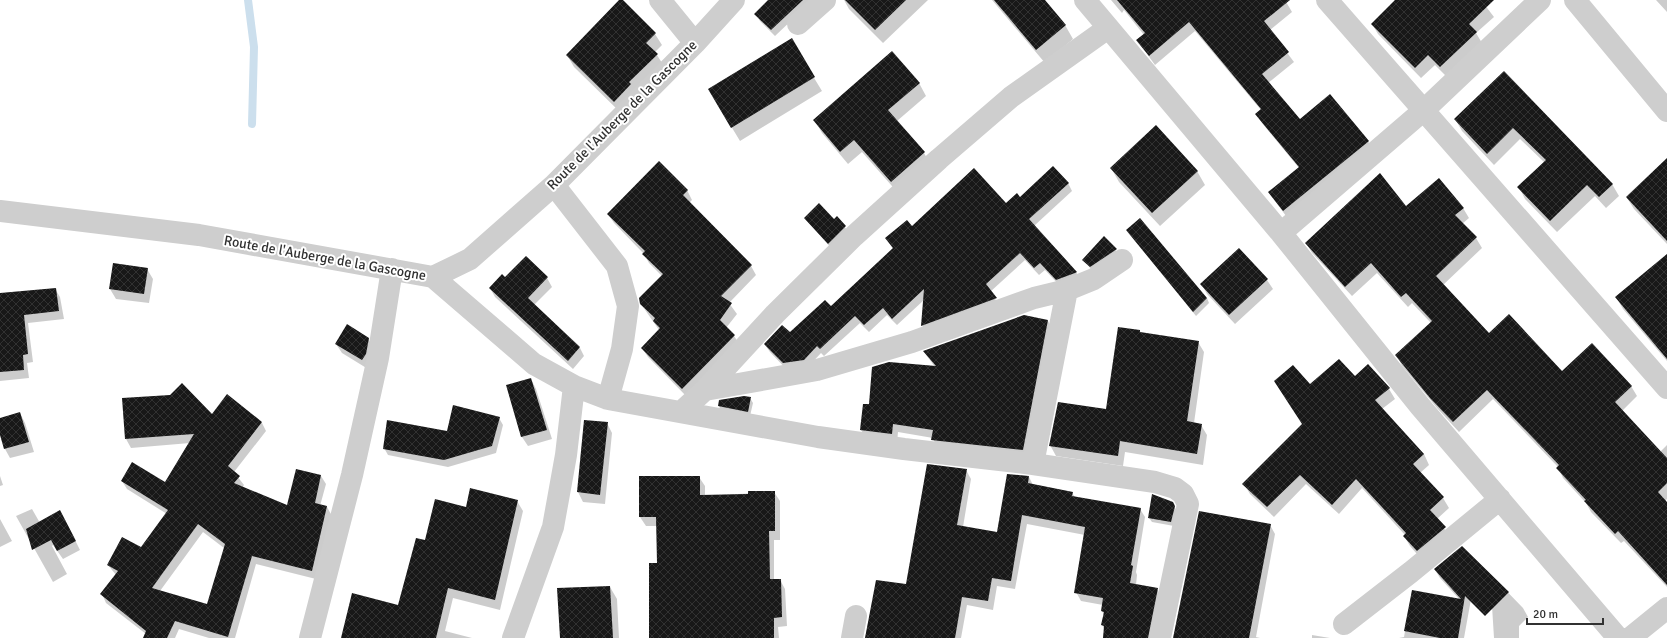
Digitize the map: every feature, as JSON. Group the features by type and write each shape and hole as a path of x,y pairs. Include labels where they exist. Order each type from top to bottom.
{"street":[{"path":"660,0 694,43"},
{"name":"Route de l'Auberge de la Gascogne","path":"0,211 200,235 433,277 470,259 554,185 694,43 734,0"},
{"path":"798,24 824,0"},
{"path":"1084,0 1281,233 1420,406 1618,638"},
{"path":"1327,0 1667,388"},
{"path":"1281,233 1424,110 1540,0"},
{"path":"1575,0 1667,111"},
{"path":"682,412 705,390 775,314 854,236 1011,97 1108,28"},
{"path":"554,185 617,266 628,306 622,349 608,399"},
{"path":"705,390 817,370 912,342 1034,298 1067,290 1094,278 1122,260"},
{"path":"310,638 352,475 378,358 392,270"},
{"path":"433,277 534,364 574,386 608,399 818,437 1033,464 1155,482 1175,488 1183,494 1188,504 1187,515 1160,638"},
{"path":"1033,464 1067,290"},
{"path":"513,638 553,527 566,455 574,386"},
{"path":"1344,624 1412,572 1500,499"},
{"path":"1630,638 1667,608"},
{"path":"852,638 856,616"}],"building":[{"path":"619,0 623,0 656,33 646,43 658,54 629,82 631,84 614,102 566,55"},
{"path":"768,0 803,0 771,30 754,14"},
{"path":"845,0 906,0 875,30"},
{"path":"994,0 1045,0 1066,25 1036,50"},
{"path":"1117,0 1290,0 1264,21 1289,52 1262,74 1300,119 1330,94 1369,141 1283,211 1268,192 1299,167 1255,114 1261,109 1189,22 1149,56 1136,40 1145,33"},
{"path":"1395,0 1494,0 1469,24 1477,32 1440,67 1428,55 1415,68 1371,24"},
{"path":"792,38 815,77 731,128 708,89"},
{"path":"892,51 920,83 888,110 925,152 891,182 854,140 840,152 813,120"},
{"path":"1504,71 1613,184 1599,197 1587,185 1550,221 1517,187 1546,160 1513,128 1487,154 1454,119"},
{"path":"1156,125 1198,171 1152,213 1110,168"},
{"path":"1667,158 1667,241 1626,197"},
{"path":"659,161 688,190 683,195 752,265 721,296 732,303 720,320 735,335 682,389 641,348 660,328 653,321 655,318 640,304 639,298 663,274 642,254 645,251 607,214"},
{"path":"1053,166 1069,183 1029,219 1077,272 1056,280 1040,263 1034,268 1020,253 986,284 997,298 921,326 924,289 892,319 883,308 864,325 855,316 820,349 817,346 804,360 783,363 764,344 782,325 790,332 825,300 831,306 893,248 885,238 907,220 912,226 974,168 1006,203 1017,193 1020,197"},
{"path":"1380,173 1406,206 1439,178 1464,208 1455,215 1477,237 1436,276 1489,333 1509,314 1562,371 1592,343 1632,386 1615,402 1667,458 1667,483 1658,492 1667,502 1667,585 1618,531 1615,534 1584,501 1586,500 1556,468 1559,465 1487,390 1453,422 1430,398 1395,355 1432,321 1406,293 1401,297 1371,263 1345,287 1305,243"},
{"path":"819,203 834,219 837,216 846,226 828,244 804,218"},
{"path":"1140,218 1207,298 1193,312 1126,230"},
{"path":"1104,236 1117,249 1090,267 1082,260"},
{"path":"1239,248 1268,279 1229,315 1200,284"},
{"path":"1667,254 1667,359 1615,297"},
{"path":"526,256 548,277 528,298 580,347 568,361 489,288 502,274 505,277"},
{"path":"113,263 148,268 144,294 109,289"},
{"path":"56,288 59,311 24,315 28,354 23,355 24,370 0,372 0,293"},
{"path":"1024,315 1048,320 1023,450 931,440 933,430 893,424 892,434 860,430 863,404 869,404 872,367 889,362 936,366 923,351"},
{"path":"347,324 369,338 366,354 362,360 335,344"},
{"path":"1118,327 1199,341 1187,421 1202,424 1197,454 1120,441 1118,456 1049,446 1058,402 1106,409"},
{"path":"1339,359 1355,376 1368,364 1390,388 1375,400 1424,454 1413,464 1444,497 1430,510 1446,527 1417,551 1403,536 1406,533 1356,479 1332,505 1300,475 1267,507 1242,484 1302,424 1274,381 1293,365 1310,384"},
{"path":"531,378 547,430 521,437 506,385"},
{"path":"182,383 212,414 227,394 262,422 228,466 240,476 234,483 287,505 296,469 321,475 315,503 327,506 312,571 252,556 228,637 175,621 167,638 143,638 146,631 100,594 118,571 107,565 122,537 141,547 168,510 121,481 132,462 165,482 194,434 125,439 122,398 170,395","holes":["198,524 225,544 207,604 152,588"]},
{"path":"744,396 751,397 748,412 718,406 719,400"},
{"path":"453,405 500,417 492,446 444,460 383,449 387,420 447,431"},
{"path":"20,412 29,442 4,449 0,435 0,418"},
{"path":"584,420 608,422 600,495 577,492"},
{"path":"927,464 967,469 957,525 997,532 1007,474 1029,476 1028,483 1073,492 1072,496 1141,508 1131,565 1133,566 1130,583 1158,588 1148,638 1103,638 1104,626 1101,625 1104,612 1101,611 1103,598 1074,593 1085,527 1022,515 1011,581 992,578 988,601 962,597 955,638 865,638 876,580 906,584"},
{"path":"639,476 700,476 700,495 748,494 748,491 775,491 775,531 769,531 770,579 781,579 782,617 774,618 774,638 649,638 649,563 657,563 656,517 639,517"},
{"path":"470,488 518,500 495,600 448,588 436,638 341,638 352,593 398,605 416,538 425,540 435,499 466,507"},
{"path":"1152,494 1173,502 1175,506 1171,522 1148,518"},
{"path":"60,510 76,541 57,551 51,540 32,550 26,529"},
{"path":"1199,511 1271,524 1249,638 1173,638"},
{"path":"1462,546 1509,592 1485,616 1465,596 1458,638 1440,638 1404,631 1412,590 1461,599 1434,569"},
{"path":"610,586 613,638 560,638 557,588"}],"waterway":[{"path":"248,0 254,47 252,124"}]}
